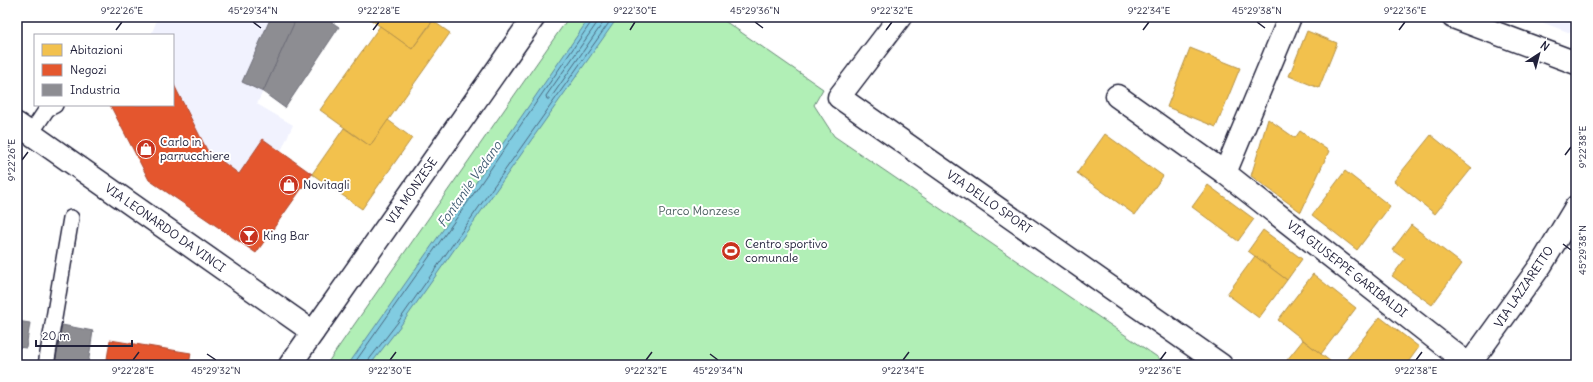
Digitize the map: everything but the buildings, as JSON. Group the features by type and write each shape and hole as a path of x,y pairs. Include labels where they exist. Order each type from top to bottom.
{"street":[{"name":"VIA MONZESE","path":"290,365 534,17"},
{"name":"VIA DELLO SPORT","path":"900,17 839,97 1221,365"},
{"path":"1225,173 1290,17"},
{"path":"1453,17 1576,64"},
{"name":"VIA GIUSEPPE GARIBALDI","path":"1117,96 1225,173 1469,365"},
{"name":"VIA LEONARDO DA VINCI","path":"24,129 313,332"},
{"name":"VIA LAZZARETTO","path":"1469,365 1540,265 1576,207"}],"lane":[{"path":"24,129 47,109 53,106"},
{"path":"46,365 71,218"}],"shaded area":[{"path":"158,17 297,17 257,104 293,125 281,151 227,196 174,106 174,34 151,34"},
{"path":"1528,17 1576,17 1576,35"}],"green space":[{"name":"Parco Monzese","path":"569,17 719,17 823,89 814,105 834,136 1169,365 326,365"}],"water":[{"name":"Fontanile Vedano","path":"590,17 618,17 401,325 370,365 348,365 466,197"}],"place":[{"name":"Carlo in parrucchiere","path":"146,149"},
{"name":"Novitagli","path":"289,185"},
{"name":"King Bar","path":"249,236"},
{"name":"Centro sportivo comunale","path":"731,251"}]}
